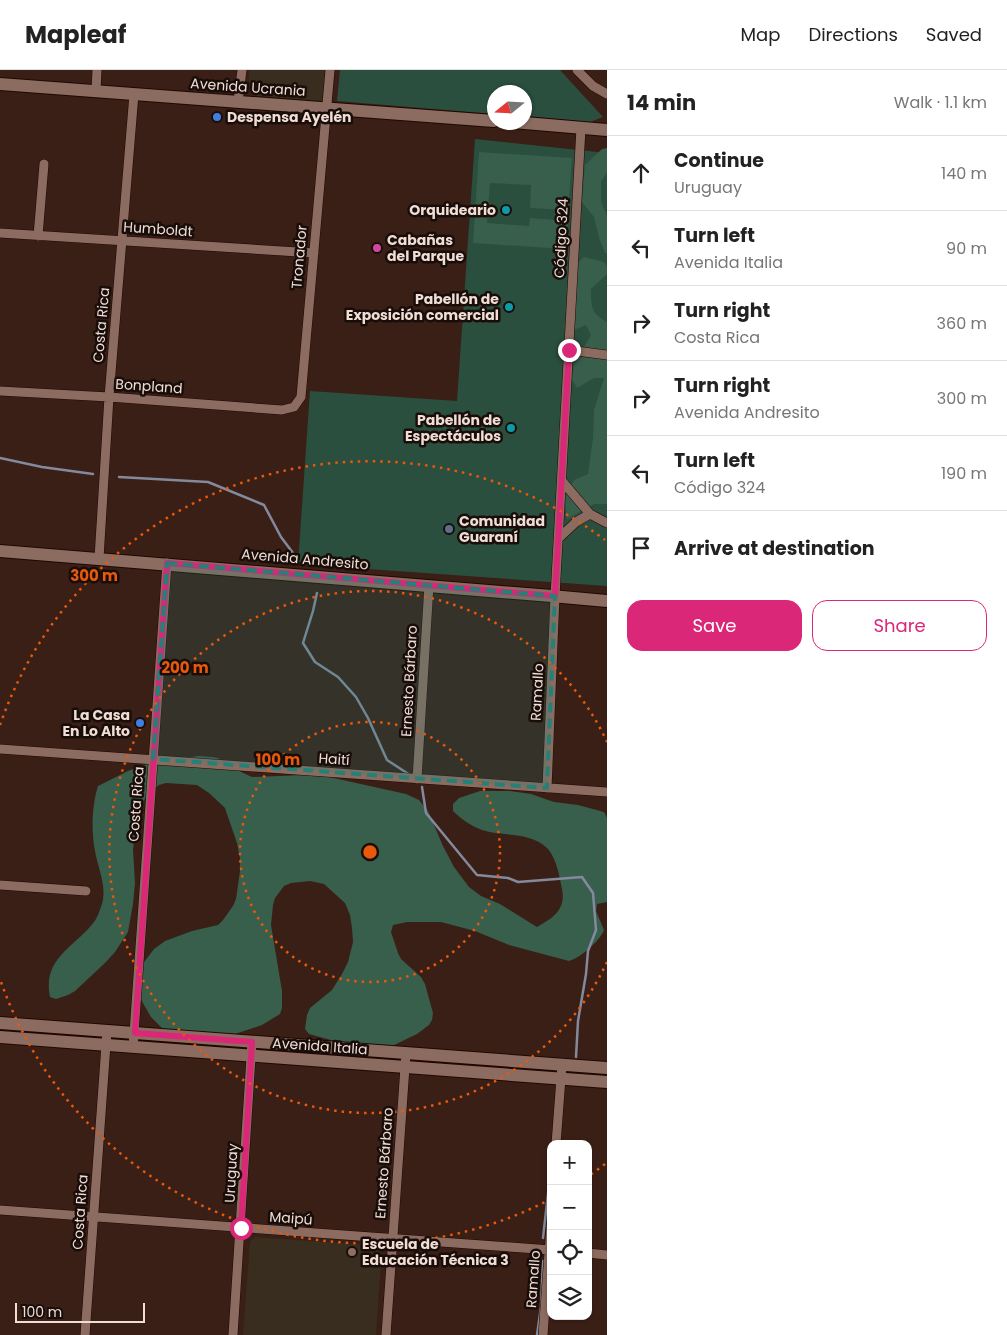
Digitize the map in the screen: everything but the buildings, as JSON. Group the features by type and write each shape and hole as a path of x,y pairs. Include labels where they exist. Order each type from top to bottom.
{"main road":[{"name":"Avenida Ucrania","path":"0,84 487,120"},
{"path":"532,124 607,130"},
{"name":"Avenida Andresito","path":"0,551 167,563 607,601"},
{"name":"Avenida Italia","path":"0,1023 607,1068"},
{"name":"Avenida Italia","path":"0,1037 607,1082"}],"street":[{"path":"96,91 97,70"},
{"path":"238,102 242,70"},
{"name":"Tronador","path":"294,407 301,397 330,70"},
{"path":"577,70 593,86 607,94"},
{"name":"Costa Rica","path":"99,558 109,397 134,94"},
{"name":"Código 324","path":"555,596 581,128"},
{"path":"38,236 44,164"},
{"name":"Humboldt","path":"0,233 314,253"},
{"path":"569,350 607,355"},
{"name":"Bonpland","path":"0,390 282,410 294,407"},
{"path":"562,481 590,514 607,523"},
{"path":"559,538 576,522 590,514"},
{"name":"Costa Rica","path":"133,1047 167,563"},
{"name":"Ernesto Bárbaro","path":"417,779 429,585"},
{"name":"Ramallo","path":"547,788 555,596"},
{"name":"Haití","path":"0,749 607,792"},
{"path":"0,885 86,891"},
{"name":"Costa Rica","path":"85,1335 107,1031"},
{"name":"Uruguay","path":"234,1335 252,1042"},
{"name":"Ernesto Bárbaro","path":"386,1335 406,1053"},
{"path":"556,1140 562,1065"},
{"name":"Maipú","path":"0,1210 547,1250"},
{"path":"592,1253 607,1255"},
{"name":"Ramallo","path":"543,1335 548,1275"}],"highlighted area":[{"path":"167,563 555,596 547,788 153,759"}],"shaded area":[{"path":"249,70 325,70 322,102 257,96 251,91"},
{"path":"255,1237 382,1246 376,1335 243,1335 250,1242"}],"green space":[{"path":"340,70 560,70 603,117 590,122 532,117 532,85 487,85 487,113 337,101"},
{"path":"475,139 607,153 607,586 298,564 310,391 457,401"},
{"path":"607,148 607,173 601,181 601,202 607,216 607,253 605,253 594,217 582,202 585,165 602,149"},
{"path":"479,152 572,158 568,210 530,208 531,185 490,183 487,223 529,226 530,218 568,221 566,249 473,243"},
{"path":"584,257 604,262 607,267 607,274 591,289 591,300 595,312 607,322 607,504 594,504 567,519 565,497 574,480 588,474 593,438 594,410 604,378 594,378 577,388 572,379 574,365 591,335 586,325 574,330 577,263"},
{"path":"198,756 218,758 252,777 304,775 329,777 406,794 419,800 428,811 454,867 469,887 481,896 500,904 537,927 553,917 562,903 563,896 560,878 551,853 541,843 533,839 490,832 474,826 453,811 453,804 459,798 480,791 510,791 531,794 554,802 578,805 604,812 607,818 607,902 597,904 596,911 604,930 589,948 569,961 509,945 475,931 441,922 407,922 393,925 391,932 401,959 421,977 425,984 433,1013 432,1020 429,1025 417,1034 392,1046 349,1045 309,1034 305,1029 310,1008 332,990 348,962 353,942 350,915 345,903 324,884 310,881 291,883 284,886 275,898 271,925 282,991 280,1014 262,1025 211,1042 189,1044 176,1039 151,1017 138,993 139,969 154,949 165,941 192,931 218,925 223,920 236,899 240,858 225,808 197,785 166,783 159,785 146,796 137,819 133,849 135,883 128,932 115,952 75,991 56,999 50,997 49,984 55,963 94,922 102,904 103,884 95,851 93,827 94,801 98,786 147,764"}],"waterway":[{"path":"0,458 42,467 93,474"},
{"path":"119,477 208,482 264,505 281,537 299,561"},
{"path":"317,593 303,643 315,662 338,677 356,697 387,760 410,775"},
{"path":"422,787 426,813 477,875 508,878 518,882 582,877 593,893 596,930 588,951 578,1021 576,1057"},
{"path":"543,1238 549,1185"},
{"path":"537,1335 541,1307 543,1261"}],"place":[{"name":"Despensa Ayelén","path":"217,117"},
{"name":"Orquideario","path":"506,210"},
{"name":"Cabañas del Parque","path":"377,248"},
{"name":"Pabellón de Exposición comercial","path":"509,307"},
{"name":"Pabellón de Espectáculos","path":"511,428"},
{"name":"Comunidad Guaraní","path":"449,529"},
{"name":"La Casa En Lo Alto","path":"140,723"},
{"name":"Escuela de Educación Técnica 3","path":"352,1252"}],"route":[{"path":"241,1228 252,1042 135,1033 167,563 555,596 569,350"}]}
